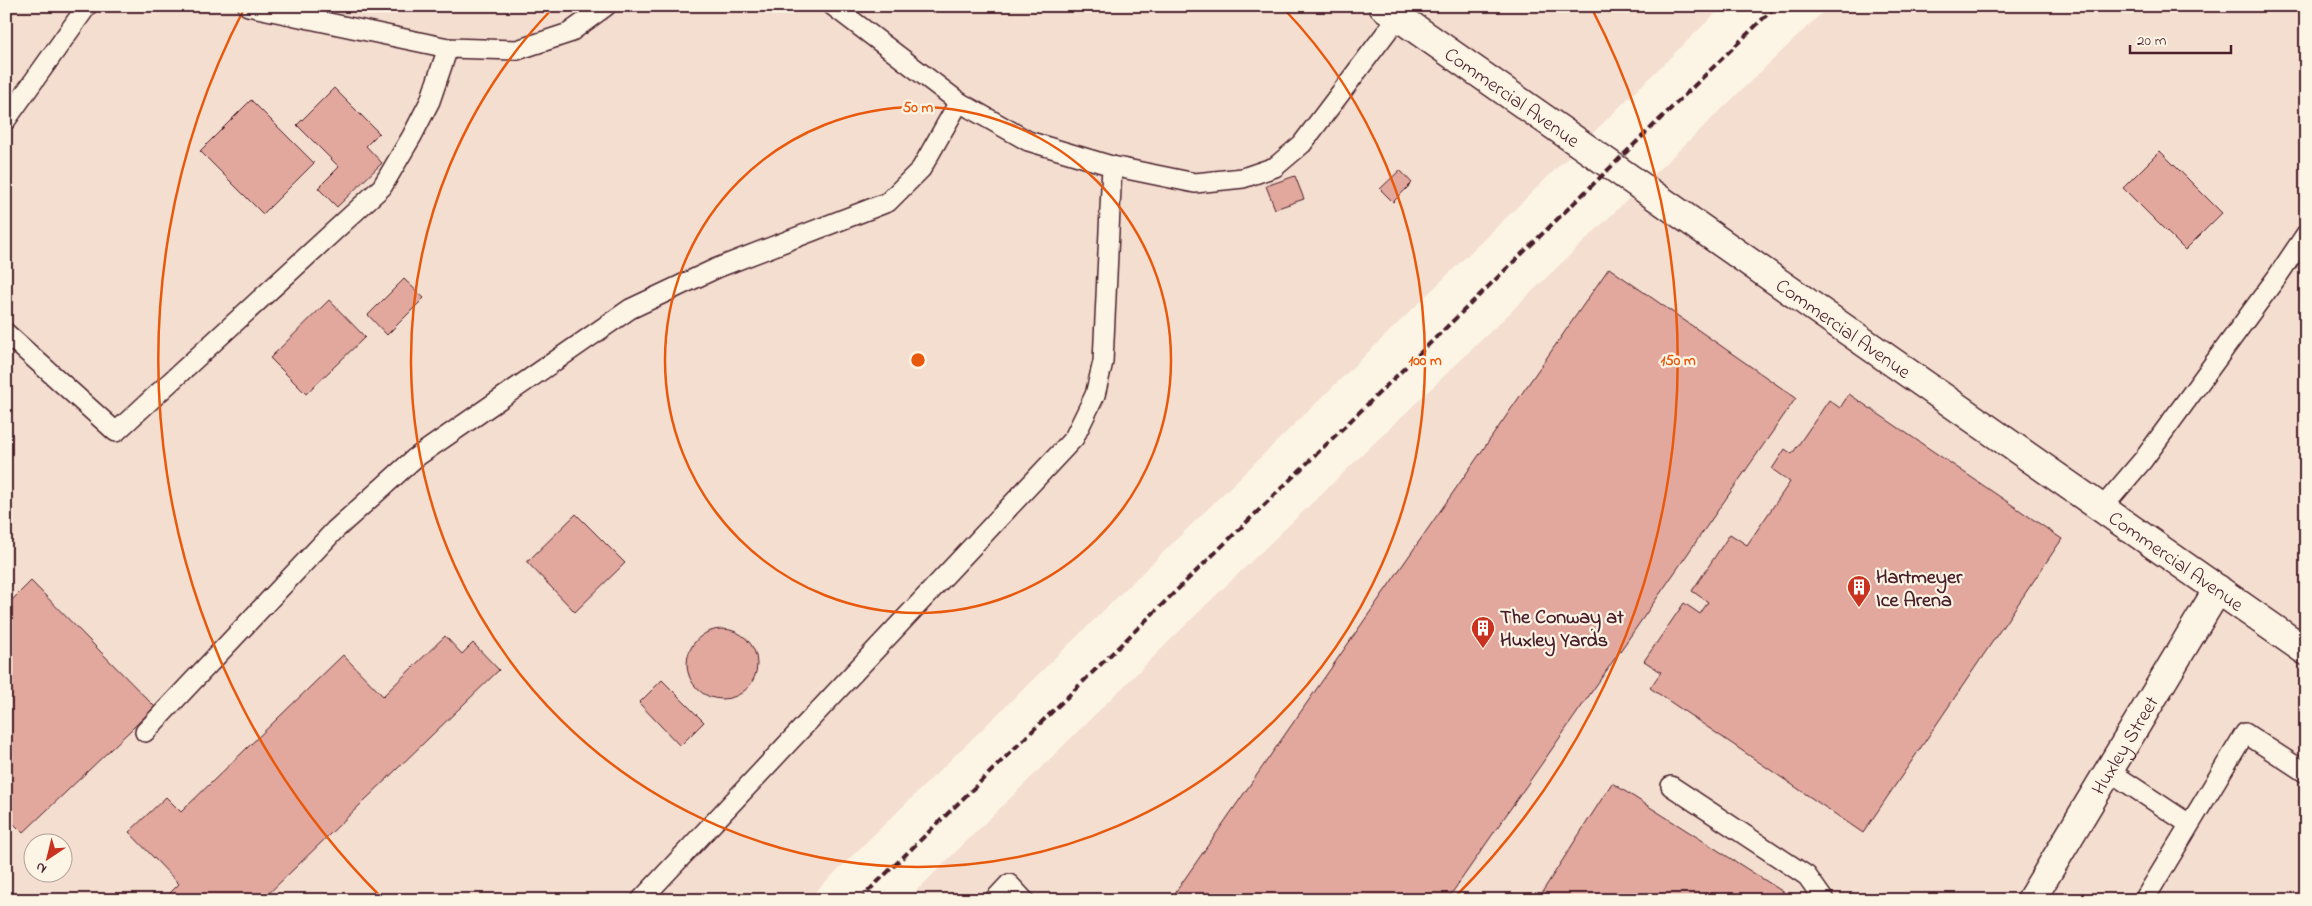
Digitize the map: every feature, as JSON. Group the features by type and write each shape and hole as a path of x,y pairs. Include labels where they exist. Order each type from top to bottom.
{"street":[{"name":"Commercial Avenue","path":"1391,11 2306,651"},
{"name":"Huxley Street","path":"2031,900 2218,590"}],"lane":[{"path":"6,120 86,6"},
{"path":"248,6 448,48 517,50 569,33 606,6"},
{"path":"833,6 959,102 1028,140 1112,166 1195,183 1244,178 1276,167 1302,144 1391,11"},
{"path":"6,333 116,432 382,187 412,136 430,100 448,48"},
{"path":"145,732 335,530 415,458 630,310 717,268 888,202 921,170 959,102"},
{"path":"641,900 1074,438 1095,395 1103,362 1112,166"},
{"path":"2102,508 2143,460 2277,277 2306,234"},
{"path":"2144,900 2245,733 2306,773"},
{"path":"2109,771 2189,824"},
{"path":"1671,786 1807,876 1824,900"},
{"path":"994,900 1009,884 1024,900"}],"shaded area":[{"path":"6,6 1723,6 807,900 6,900"},
{"path":"1829,6 2306,6 2306,900 907,900 1208,603"}],"building":[{"path":"334,88 379,133 366,146 382,163 337,207 318,188 339,167 297,125"},
{"path":"251,100 314,163 263,214 200,151"},
{"path":"2160,151 2222,213 2185,250 2123,188"},
{"path":"1400,170 1412,183 1393,202 1380,189"},
{"path":"1295,176 1304,199 1275,209 1266,186"},
{"name":"The Conway at Huxley Yards","path":"1609,268 1796,398 1447,900 1170,900"},
{"path":"404,279 424,298 387,335 368,315"},
{"path":"329,300 365,337 306,394 270,358"},
{"name":"Hartmeyer Ice Arena","path":"1849,394 2062,539 1863,833 1650,688 1661,672 1644,661 1684,603 1700,614 1708,602 1692,591 1730,534 1747,545 1790,482 1772,469 1785,449 1792,454 1829,400 1840,408"},
{"path":"576,514 625,563 575,612 527,562"},
{"path":"31,581 155,707 23,833 6,816 6,606"},
{"path":"722,629 735,632 747,639 754,651 757,664 754,677 747,689 735,696 722,699 709,696 697,689 690,677 687,664 690,651 697,639 709,632"},
{"path":"445,636 462,654 473,643 499,670 262,900 163,900 179,884 129,832 166,797 181,812 343,655 383,696"},
{"path":"662,680 704,722 680,746 639,703"},
{"path":"1612,783 1785,893 1780,900 1537,900"}],"railway":[{"path":"859,900 1776,6"}],"place":[{"name":"Hartmeyer Ice Arena","path":"1859,608"},
{"name":"The Conway at Huxley Yards","path":"1483,649"}]}
